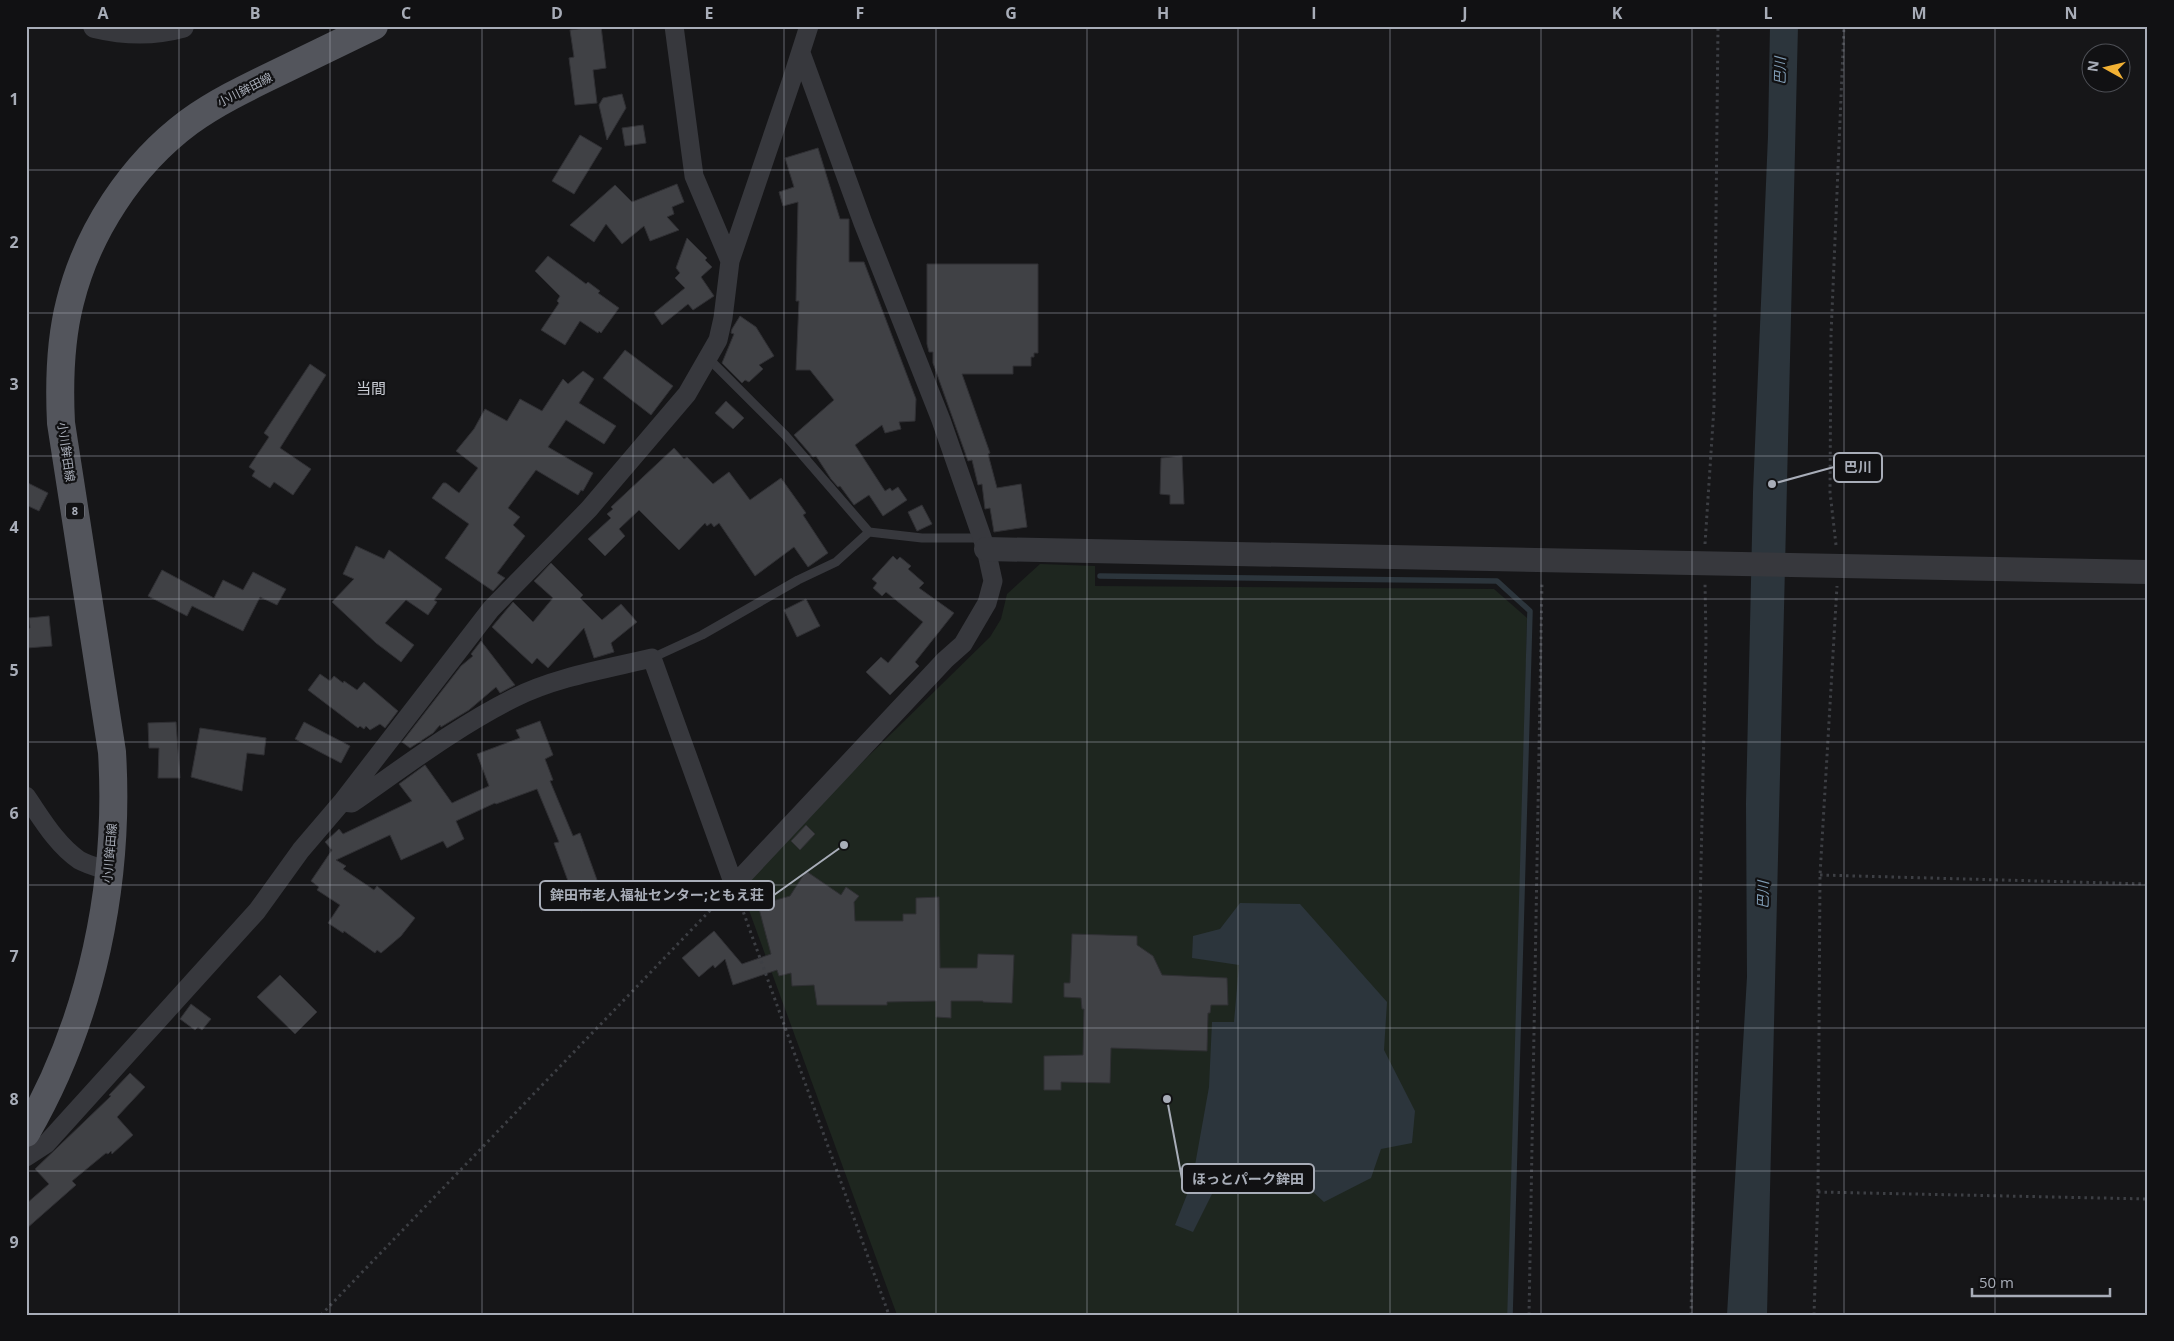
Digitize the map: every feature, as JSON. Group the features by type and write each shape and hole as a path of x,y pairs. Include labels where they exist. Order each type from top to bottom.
{"main road":[{"name":"小川鉾田線","path":"26,1133 56,1074 78,1017 90,978 98,945 109,871 114,789 112,752 61,423 60,371 63,343 76,279 98,231 111,209 145,162 165,141 190,121 218,104 374,26"}],"street":[{"path":"95,26 123,32 153,32 182,26"},
{"path":"674,26 694,176 730,261"},
{"path":"26,1157 46,1144 257,911 301,850 342,802 491,609 589,509 687,394 709,359 718,340 724,318 730,261 808,26"},
{"path":"342,802 352,804 436,744 515,698 556,682 652,658 734,886 945,660 963,644 987,603 993,580 984,543 941,420 863,223 800,53"},
{"path":"984,543 1542,560 2148,572"},
{"path":"26,796 65,848 81,861 109,871"}],"lane":[{"path":"709,359 785,435 869,532 984,543"},
{"path":"652,658 702,635 798,580 836,562 869,532"}],"path":[{"path":"1691,1315 1706,640 1704,563 1714,407 1718,26"},
{"path":"1814,1315 1818,1192 1820,875 1832,566 1830,492 1831,355 1844,26"},
{"path":"1529,1315 1542,560"},
{"path":"1820,875 2148,884"},
{"path":"321,1315 734,886 890,1315"},
{"path":"1818,1192 2148,1199"}],"shaded area":[{"path":"1040,564 1095,566 1095,586 1494,589 1527,618 1511,1315 897,1315 739,883 990,637 1001,619 1007,594"}],"water":[{"path":"1770,26 1798,26 1767,1315 1727,1315 1747,977 1746,804 1753,492 1768,136"},
{"path":"1240,903 1300,904 1387,1002 1384,1050 1415,1111 1412,1143 1381,1149 1371,1178 1324,1202 1288,1169 1265,1181 1246,1173 1221,1176 1193,1232 1175,1225 1192,1182 1209,1087 1212,1022 1234,1022 1239,965 1192,958 1193,936 1220,929"}],"building":[{"path":"601,26 606,68 593,70 597,103 575,105 569,58 574,57 570,30"},
{"path":"622,94 626,108 607,140 599,105 603,98"},
{"path":"643,125 646,143 625,146 622,128"},
{"path":"580,135 602,148 574,194 552,181"},
{"path":"818,148 840,219 849,219 849,262 864,262 916,399 915,421 899,422 901,429 885,433 882,425 855,445 885,491 890,488 892,491 898,487 907,500 883,516 869,495 854,505 840,486 838,487 831,479 816,456 813,457 794,435 834,400 810,370 796,370 799,301 796,301 798,202 783,206 779,192 794,187 785,158"},
{"path":"677,184 684,202 672,207 674,214 667,217 679,230 650,241 644,226 622,244 606,224 594,242 570,225 615,185 632,202"},
{"path":"687,238 707,258 705,260 712,267 701,277 714,296 693,310 688,304 662,325 654,313 685,288 675,278 680,273 676,268"},
{"path":"548,256 586,284 588,282 600,291 598,293 619,308 601,333 580,321 565,345 541,330 559,303 557,301 560,296 535,271"},
{"path":"927,264 1038,264 1038,353 1034,353 1034,357 1031,357 1031,366 1013,366 1013,374 962,374 990,453 988,454 997,488 1021,484 1027,527 994,532 990,508 985,509 982,484 978,485 972,460 968,461 933,363 933,352 929,352 927,344"},
{"path":"740,316 756,327 774,356 759,365 763,369 749,382 745,380 742,383 722,363 734,334 731,333 732,329"},
{"path":"625,350 673,386 651,415 603,378"},
{"path":"310,364 326,375 280,448 311,469 293,495 274,482 270,488 252,476 255,471 249,467 269,437 264,433"},
{"path":"583,371 594,379 579,403 616,426 604,444 566,420 548,447 593,473 583,491 581,490 578,495 536,470 508,508 520,517 513,525 525,536 497,573 505,578 493,591 445,558 469,524 432,498 443,483 446,483 459,493 478,468 456,451 474,429 485,409 507,421 520,399 542,411 563,379 568,384"},
{"path":"726,401 744,418 733,429 715,413"},
{"path":"674,448 684,459 687,457 713,484 729,472 750,500 781,478 806,513 803,515 828,553 808,567 794,547 755,576 719,523 714,527 711,523 707,526 705,523 679,550 639,510 619,529 625,536 605,556 588,539 611,518 607,514 613,509 611,507"},
{"path":"1182,456 1184,504 1170,504 1170,495 1160,494 1161,458"},
{"path":"26,482 48,493 39,511 26,505"},
{"path":"922,505 932,524 917,531 908,512"},
{"path":"356,546 384,559 389,550 442,589 434,600 437,602 428,615 406,600 385,623 414,645 401,662 376,643 332,602 354,579 343,574"},
{"path":"893,556 897,560 900,557 911,566 908,569 924,583 919,588 954,613 915,662 919,666 890,695 866,672 881,657 888,663 923,622 886,592 882,596 873,588 877,583 872,579"},
{"path":"551,563 583,595 580,598 602,620 621,604 637,622 611,643 614,652 594,658 584,628 548,668 537,658 532,664 492,627 513,602 533,622 553,598 534,581"},
{"path":"162,570 214,598 223,580 243,590 253,572 286,589 277,605 260,597 243,631 192,606 187,616 148,596"},
{"path":"806,599 820,626 797,637 784,610"},
{"path":"49,616 52,646 27,648 26,628 30,628 29,618"},
{"path":"481,641 515,685 500,693 496,687 469,710 441,727 440,725 433,733 410,748 402,742 461,666 473,656 471,654"},
{"path":"320,674 330,681 334,676 357,690 364,682 398,711 385,728 380,724 370,730 366,726 364,729 360,726 358,728 308,690"},
{"path":"540,721 553,755 545,759 553,780 550,781 573,836 580,833 605,902 581,911 578,908 554,843 559,842 537,789 495,803 456,821 464,839 447,848 443,841 401,860 390,835 336,860 346,866 343,869 374,890 377,886 415,918 401,936 381,953 377,950 375,953 344,931 343,933 328,923 340,905 317,890 319,887 311,881 332,850 325,842 339,829 343,834 412,801 399,784 425,765 452,803 489,786 477,754 520,738 516,730"},
{"path":"176,722 180,778 158,778 159,748 149,748 148,723"},
{"path":"304,722 350,746 341,763 295,739"},
{"path":"200,728 266,738 264,755 247,753 242,791 191,777"},
{"path":"806,825 815,834 800,850 791,841"},
{"path":"806,871 841,895 846,887 859,896 854,902 855,921 903,921 903,914 916,914 916,898 939,897 940,968 977,968 978,954 1014,955 1012,1003 951,1001 951,1018 936,1017 936,1001 887,1002 887,1005 817,1005 814,985 792,986 791,973 779,976 777,970 733,985 725,959 715,968 713,965 699,977 682,958 714,931 742,964 771,954 758,905 790,896"},
{"path":"1072,934 1137,936 1137,945 1153,956 1162,975 1227,978 1228,1005 1211,1005 1210,1013 1208,1013 1207,1051 1111,1048 1110,1083 1061,1082 1061,1090 1044,1090 1044,1056 1083,1055 1084,1009 1082,1009 1081,998 1064,997 1064,983 1070,983"},
{"path":"280,975 317,1012 295,1034 257,997"},
{"path":"191,1004 211,1019 202,1030 198,1027 195,1030 180,1019"},
{"path":"130,1073 145,1087 117,1117 133,1135 112,1154 111,1151 108,1154 106,1153 72,1181 76,1185 26,1229 26,1204 49,1184 35,1169 111,1096 109,1095"}],"waterway":[{"path":"1100,576 1497,581 1530,611 1510,1315"}],"place":[{"name":"巴川","path":"1772,484"},
{"name":"鉾田市老人福祉センター;ともえ荘","path":"844,845"},
{"name":"ほっとパーク鉾田","path":"1167,1099"}],"district":[{"name":"当間","path":"371,389"}]}
